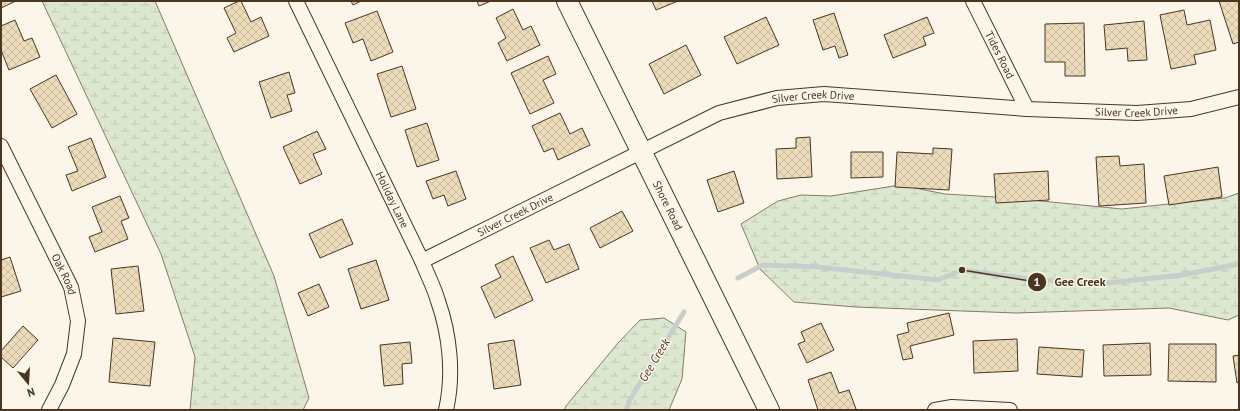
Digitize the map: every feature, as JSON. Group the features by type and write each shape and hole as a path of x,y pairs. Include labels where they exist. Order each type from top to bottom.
{"street":[{"name":"Holiday Lane","path":"296,1 422,261 438,301 447,331 450,369 449,398 446,410"},
{"name":"Shore Road","path":"567,1 769,410"},
{"name":"Tides Road","path":"973,1 1027,108"},
{"name":"Silver Creek Drive","path":"422,261 719,114 777,98 824,94 1027,108 1137,112 1191,109 1239,97"},
{"name":"Oak Road","path":"1,146 70,287 78,321 74,354 62,385 49,410"},
{"path":"935,410 952,407 1010,410"}],"green space":[{"path":"42,1 155,1 274,276 309,398 303,410 190,410 195,357 161,254"},
{"path":"900,185 945,194 1011,198 1122,209 1225,198 1239,193 1239,315 1228,320 1169,308 1016,313 856,307 794,302 760,269 741,224 778,201 801,195 831,196"},
{"path":"664,318 686,332 682,379 669,410 564,410 618,343 640,320"}],"building":[{"path":"1,1 16,1 1,8"},
{"path":"241,1 251,22 261,17 269,36 234,52 227,38 236,33 224,8"},
{"path":"351,1 361,1 353,5"},
{"path":"477,1 491,1 479,6"},
{"path":"652,1 678,1 656,10"},
{"path":"1219,1 1239,1 1239,42 1233,44"},
{"path":"513,9 523,30 531,26 540,45 507,61 498,43 506,38 496,18"},
{"path":"1184,10 1187,25 1210,20 1216,50 1194,55 1196,64 1171,69 1160,15"},
{"path":"377,11 393,52 371,61 363,39 353,43 345,23"},
{"path":"834,13 848,55 839,58 835,46 823,50 813,20"},
{"path":"766,17 779,45 737,64 724,37"},
{"path":"927,17 934,33 923,37 926,45 893,58 884,35"},
{"path":"15,20 24,41 32,38 40,57 9,70 1,50 1,26"},
{"path":"1144,21 1147,60 1128,61 1127,48 1106,50 1104,25"},
{"path":"1084,23 1085,76 1065,76 1065,62 1045,62 1045,24"},
{"path":"686,45 701,75 664,94 649,64"},
{"path":"548,56 556,74 543,80 554,103 530,114 511,73"},
{"path":"402,66 416,109 391,117 377,74"},
{"path":"289,72 295,93 287,95 292,111 271,118 259,82"},
{"path":"56,75 77,114 52,128 30,89"},
{"path":"560,113 570,134 582,128 590,145 558,160 553,148 544,152 532,126"},
{"path":"427,123 439,160 417,167 405,130"},
{"path":"317,131 326,149 313,154 322,174 300,184 283,147"},
{"path":"810,137 812,177 777,179 776,149 796,148 796,138"},
{"path":"91,138 106,177 72,191 66,175 78,171 68,147"},
{"path":"933,148 952,149 949,190 895,187 897,152 933,154"},
{"path":"851,152 883,152 883,177 851,178"},
{"path":"1119,156 1120,166 1144,164 1146,203 1099,206 1096,157"},
{"path":"1218,167 1222,197 1169,205 1164,176"},
{"path":"456,171 466,199 448,206 444,195 433,199 426,181"},
{"path":"734,171 744,203 718,212 707,180"},
{"path":"1048,171 1049,200 996,203 994,174"},
{"path":"120,196 129,218 121,221 128,239 95,252 89,237 102,232 92,207"},
{"path":"622,211 633,231 600,248 590,228"},
{"path":"342,219 353,244 320,258 309,234"},
{"path":"549,240 554,250 569,244 579,269 546,283 530,248"},
{"path":"513,256 533,300 495,318 481,287 501,277 495,265"},
{"path":"10,257 21,291 1,297 1,260"},
{"path":"376,260 389,300 361,309 348,269"},
{"path":"138,266 144,311 116,314 111,269"},
{"path":"319,284 329,307 308,316 298,293"},
{"path":"949,313 954,335 910,346 913,358 903,360 897,335 909,332 907,323"},
{"path":"821,323 834,350 807,363 798,344 805,341 801,332"},
{"path":"23,326 38,340 13,368 1,357 1,351"},
{"path":"113,338 155,342 150,386 109,382"},
{"path":"1017,339 1018,371 974,373 973,341"},
{"path":"514,340 521,385 494,389 488,344"},
{"path":"410,342 412,363 402,364 403,384 384,386 380,345"},
{"path":"1150,343 1151,375 1104,376 1103,345"},
{"path":"1169,344 1216,344 1216,382 1168,381"},
{"path":"1039,347 1084,350 1082,377 1037,374"},
{"path":"1239,355 1239,382 1237,383 1233,356"},
{"path":"831,372 839,393 849,390 856,409 818,410 808,380"}],"waterway":[{"name":"Gee Creek","path":"738,278 763,265 818,267 938,280 962,270 1036,280 1107,283 1182,275 1239,264"},
{"name":"Gee Creek","path":"627,410 629,401 684,312"}],"place":[{"name":"Gee Creek","path":"962,270"}]}
